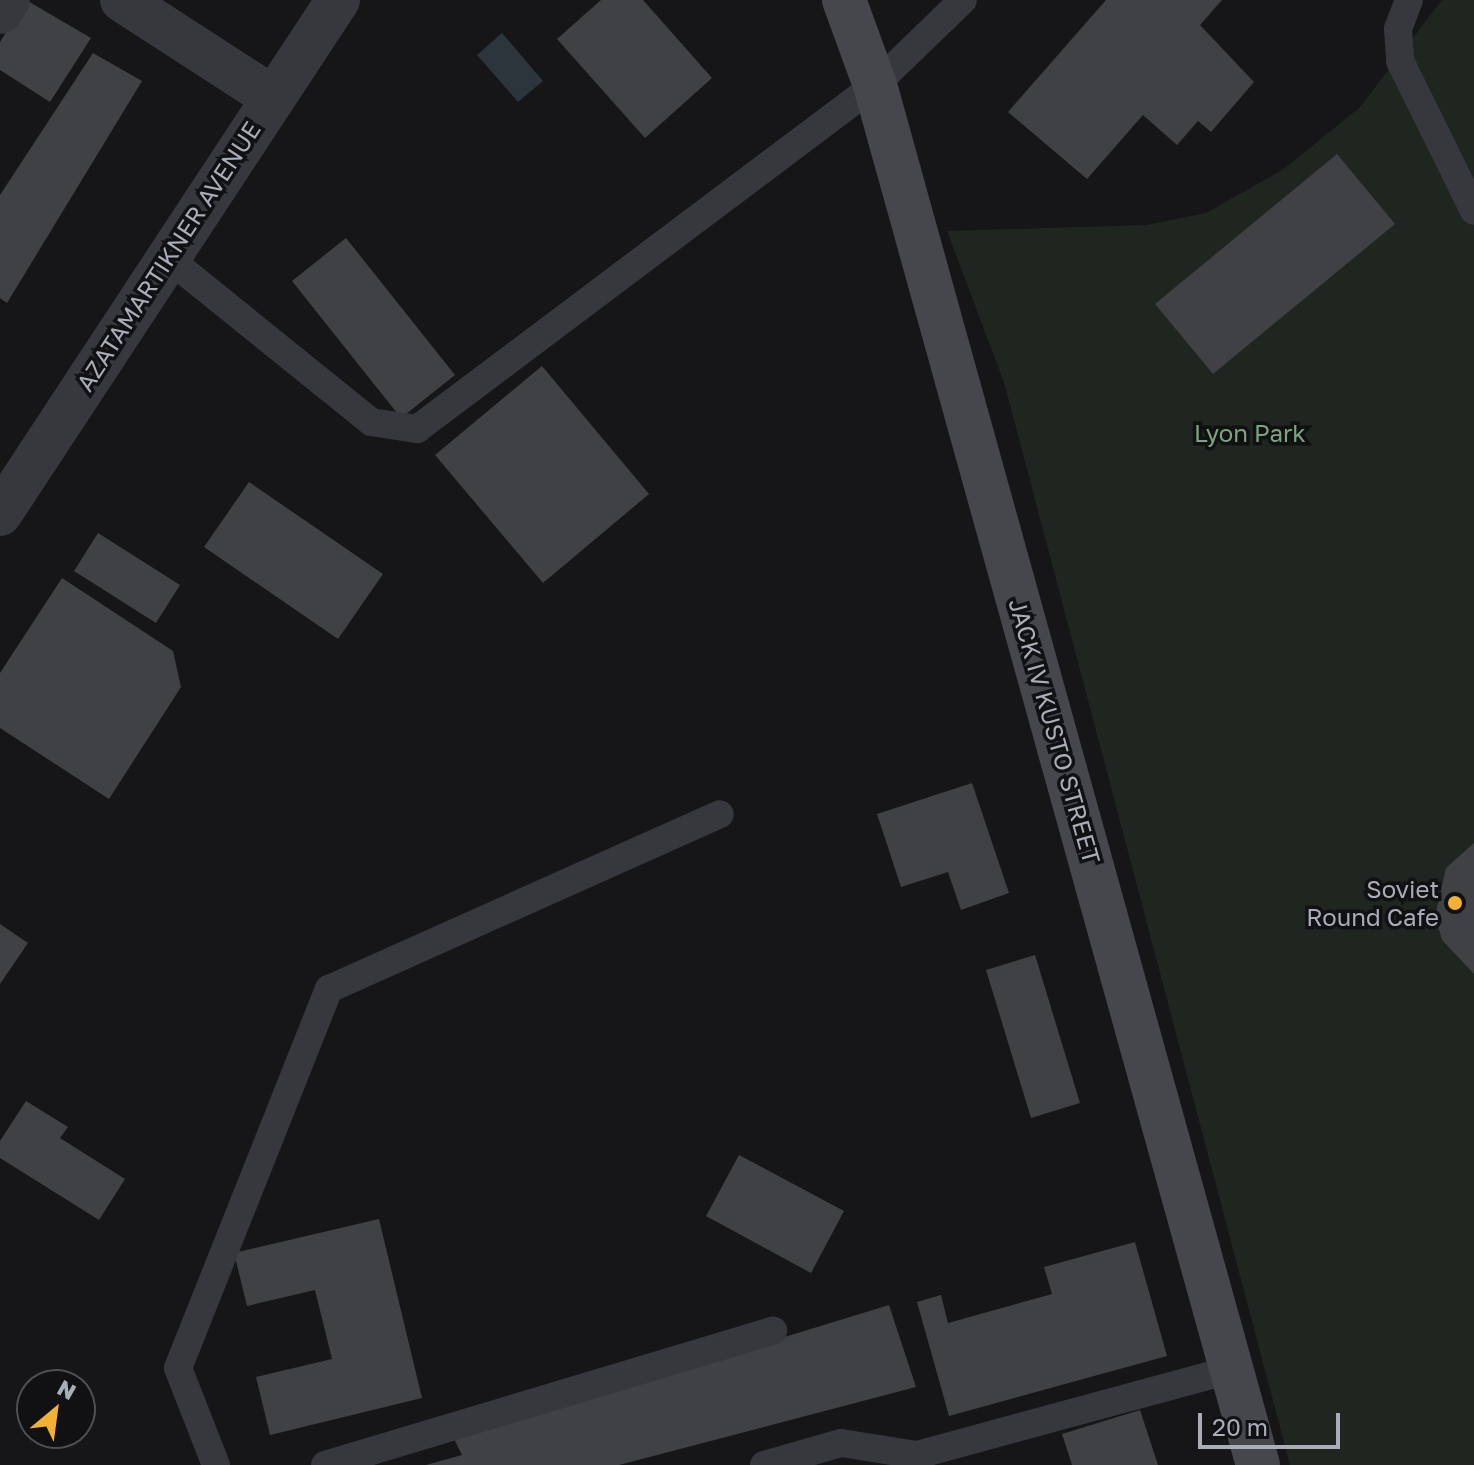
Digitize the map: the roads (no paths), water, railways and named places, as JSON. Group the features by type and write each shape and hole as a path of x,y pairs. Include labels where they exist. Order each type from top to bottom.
{"main road":[{"name":"JACK IV KUSTO STREET","path":"844,0 875,85 1258,1465"}],"street":[{"path":"0,12 8,0"},
{"path":"122,0 272,97"},
{"name":"AZATAMARTIKNER AVENUE","path":"0,514 338,0"}],"lane":[{"path":"168,258 371,422 417,429 875,85 963,0"},
{"path":"1409,0 1398,29 1400,61 1474,211"},
{"path":"216,1465 178,1368 329,989 720,814"},
{"path":"325,1465 773,1331"},
{"path":"764,1465 841,1443 919,1460 1233,1369"}],"place":[{"name":"Soviet Round Cafe","path":"1455,903"}],"park label":[{"name":"Lyon Park","path":"1250,433"}]}
